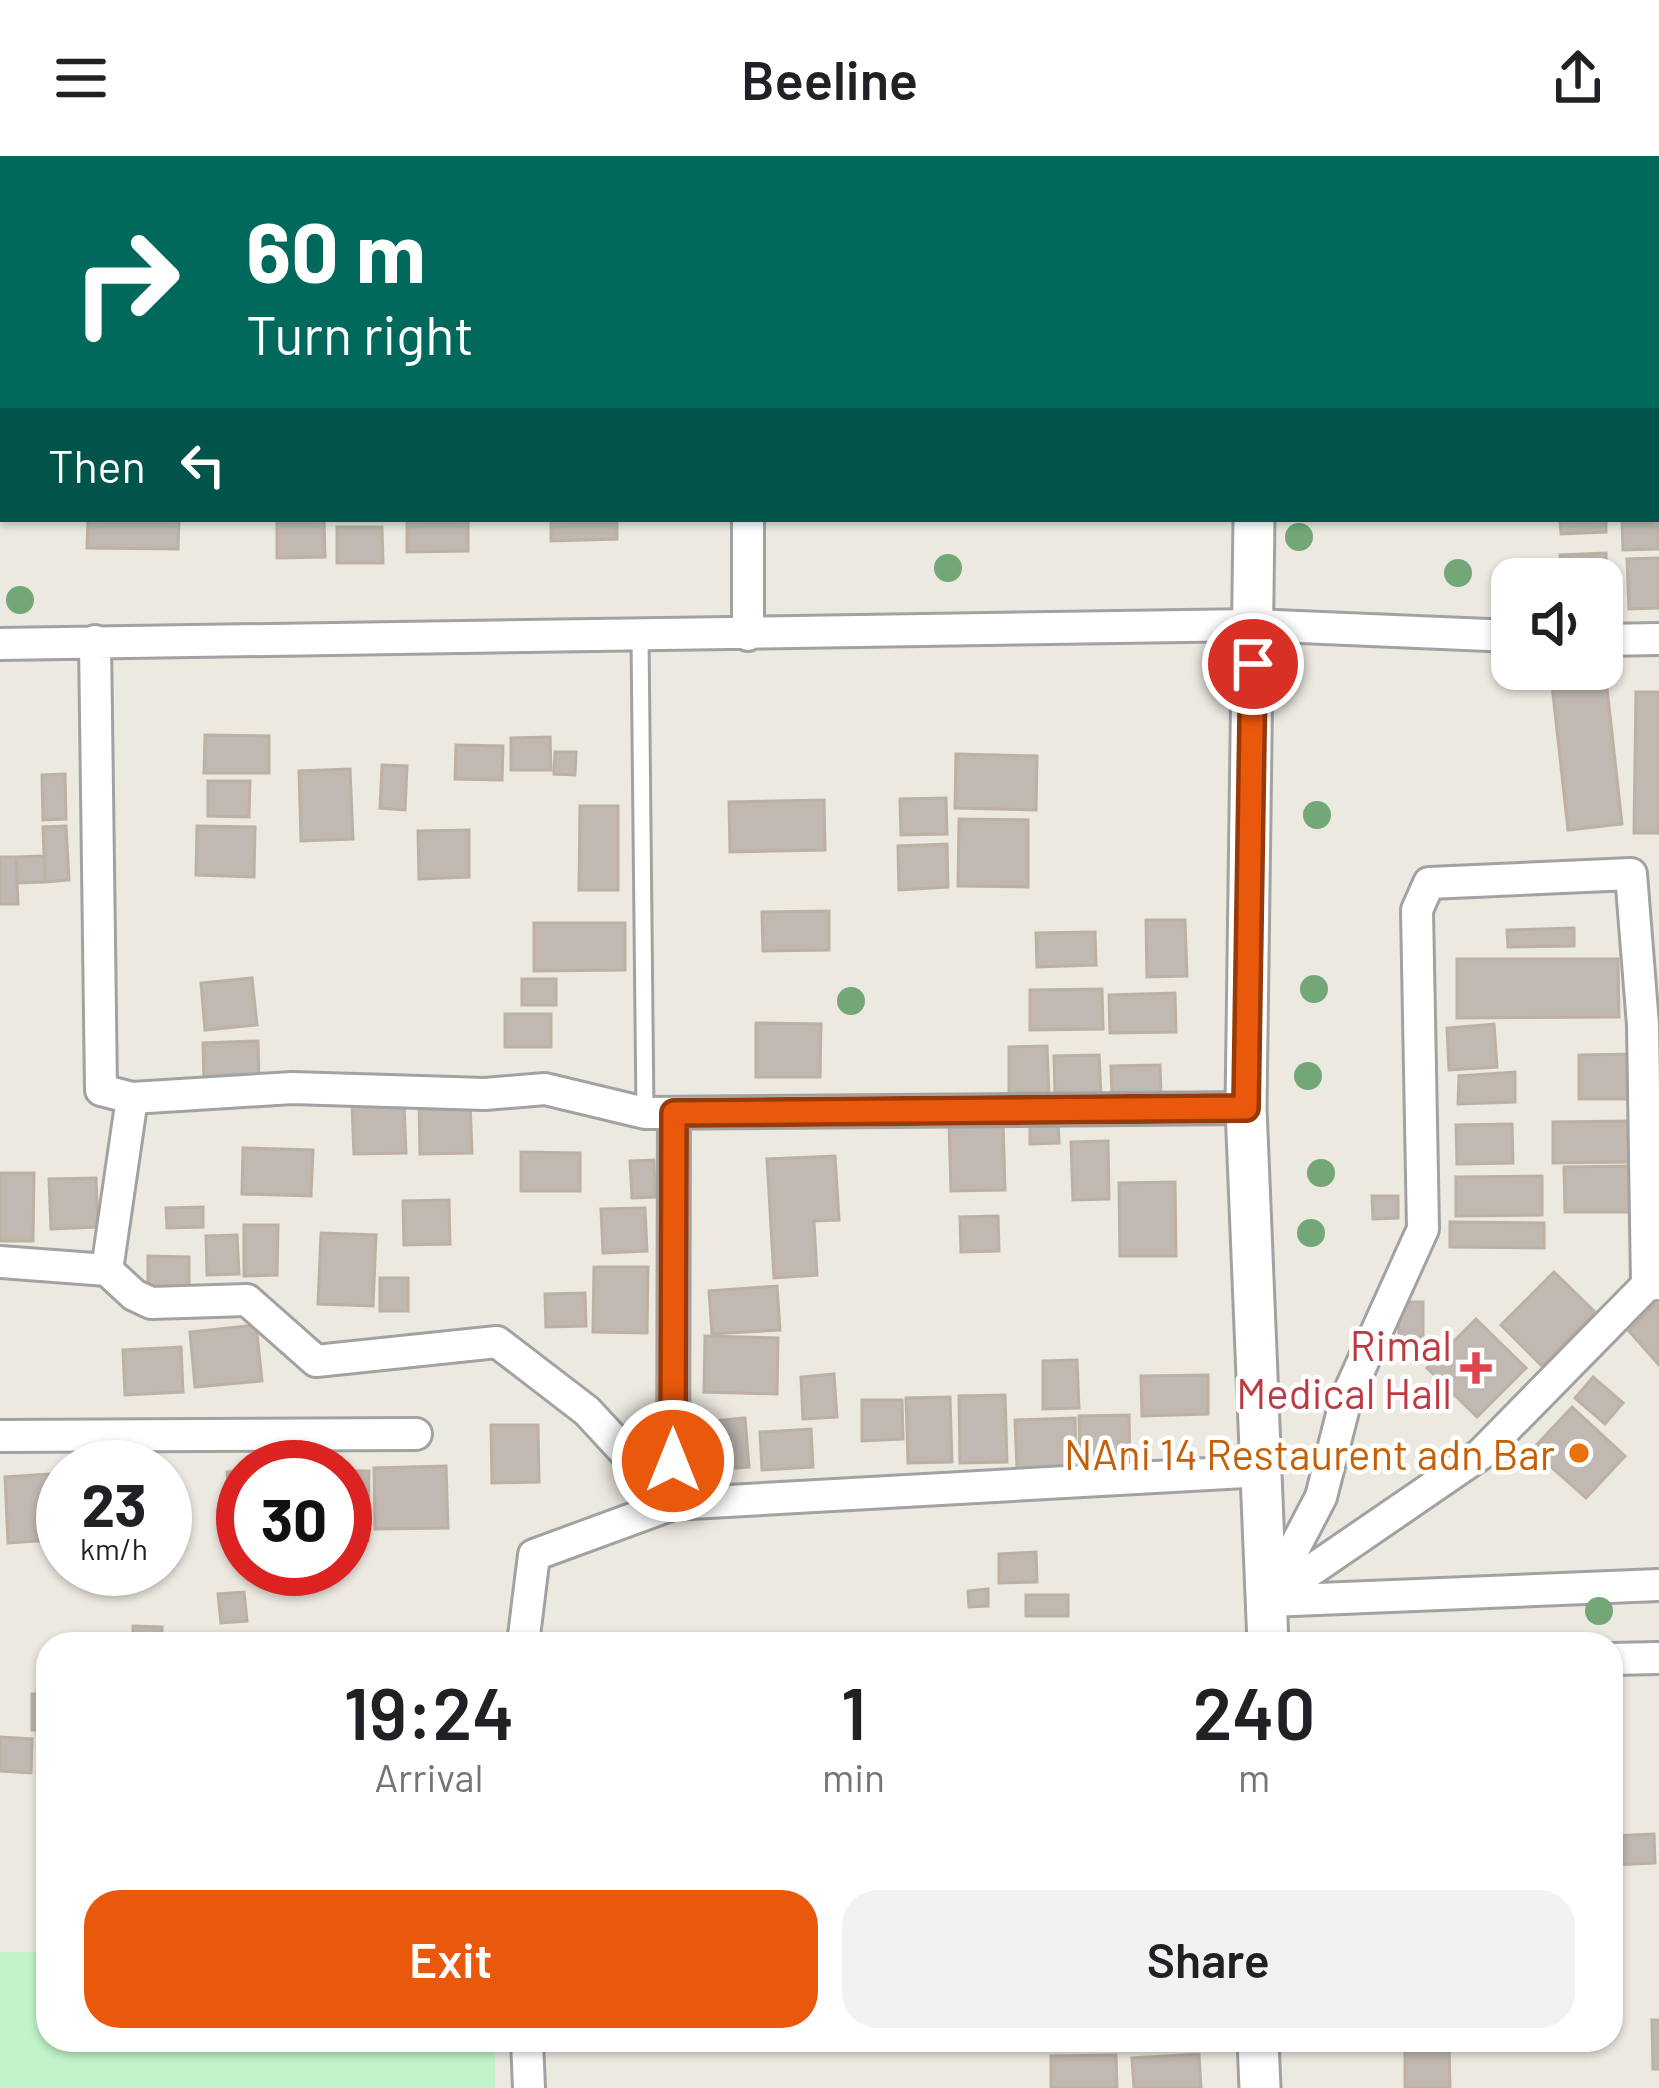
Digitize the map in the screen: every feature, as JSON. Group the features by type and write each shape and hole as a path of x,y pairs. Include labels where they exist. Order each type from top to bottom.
{"street":[{"path":"748,522 748,635"},
{"path":"1254,522 1246,1108 1267,1632"},
{"path":"0,644 1253,625 1491,635"},
{"path":"1623,640 1659,639"},
{"path":"95,641 100,1090 132,1098 292,1088 485,1094 544,1089 660,1113 1246,1108"},
{"path":"1645,875 1643,1025 1655,1279 1480,1454 1266,1601 1321,1497 1346,1399 1423,1229 1417,910 1429,884 1645,875"},
{"path":"107,1270 132,1098"},
{"path":"660,1113 673,1504"},
{"path":"0,1262 107,1270 151,1304 247,1300 316,1360 497,1342 587,1412 673,1504"},
{"path":"0,1436 416,1433"},
{"path":"524,1632 534,1555 673,1504 1263,1471"},
{"path":"1266,1601 1659,1585"},
{"path":"1623,1660 1659,1658"},
{"path":"528,2052 529,2088"},
{"path":"1258,2052 1260,2088"}],"lane":[{"path":"640,636 660,1113"}],"green space":[{"path":"0,1952 36,1952 36,2052 495,2052 495,2088 0,2088"}],"building":[{"path":"88,522 179,522 178,549 87,548"},
{"path":"277,522 324,522 325,557 277,558"},
{"path":"407,522 468,522 468,551 407,552"},
{"path":"551,522 617,522 617,539 551,541"},
{"path":"1560,522 1606,522 1606,532 1561,534"},
{"path":"1622,522 1657,522 1659,549 1623,550"},
{"path":"337,527 382,527 383,563 337,563"},
{"path":"1606,553 1606,558 1560,558"},
{"path":"1659,558 1659,608 1629,609 1627,559"},
{"path":"1553,690 1607,690 1622,824 1568,830"},
{"path":"1636,692 1659,692 1659,833 1634,833"},
{"path":"205,735 269,736 269,773 204,773"},
{"path":"550,737 551,770 511,770 511,738"},
{"path":"456,745 503,746 502,780 455,779"},
{"path":"555,752 576,752 575,775 554,774"},
{"path":"956,754 1037,756 1036,810 955,808"},
{"path":"382,765 407,766 405,810 380,808"},
{"path":"350,769 353,839 301,841 299,771"},
{"path":"65,774 66,819 43,820 42,775"},
{"path":"208,781 250,781 249,817 208,816"},
{"path":"946,798 947,834 901,835 900,799"},
{"path":"824,800 825,850 730,852 729,802"},
{"path":"580,806 618,806 618,890 579,890"},
{"path":"959,819 1028,820 1028,887 958,886"},
{"path":"66,826 69,880 45,882 43,827"},
{"path":"197,826 255,827 254,877 196,875"},
{"path":"469,830 469,877 419,879 418,831"},
{"path":"947,844 948,887 899,890 898,846"},
{"path":"44,856 45,882 17,883 16,857"},
{"path":"0,857 16,857 18,904 0,904"},
{"path":"829,911 829,950 763,951 762,912"},
{"path":"1146,920 1185,920 1187,976 1147,977"},
{"path":"534,923 625,923 625,970 534,971"},
{"path":"1574,928 1574,946 1508,947 1507,930"},
{"path":"1095,932 1096,965 1037,967 1036,933"},
{"path":"1457,959 1618,959 1619,1017 1457,1018"},
{"path":"252,978 257,1025 205,1030 201,983"},
{"path":"522,979 556,979 556,1005 522,1005"},
{"path":"1102,989 1103,1029 1030,1030 1030,990"},
{"path":"1175,993 1176,1032 1110,1033 1109,995"},
{"path":"505,1014 551,1014 551,1047 505,1047"},
{"path":"756,1023 821,1024 820,1077 756,1077"},
{"path":"1494,1024 1497,1067 1449,1070 1447,1028"},
{"path":"258,1041 259,1083 204,1085 203,1043"},
{"path":"1047,1046 1049,1093 1009,1093 1009,1047"},
{"path":"1636,1054 1636,1099 1579,1099 1579,1055"},
{"path":"1099,1055 1101,1095 1055,1096 1054,1056"},
{"path":"1160,1065 1161,1094 1112,1095 1111,1066"},
{"path":"1515,1072 1515,1102 1458,1104 1459,1076"},
{"path":"470,1102 472,1153 420,1154 419,1104"},
{"path":"404,1104 406,1153 354,1154 352,1105"},
{"path":"1030,1117 1058,1117 1059,1143 1030,1144"},
{"path":"1630,1121 1630,1162 1553,1163 1553,1122"},
{"path":"1003,1122 1005,1190 951,1191 949,1123"},
{"path":"1512,1124 1513,1163 1457,1164 1456,1125"},
{"path":"1108,1141 1109,1199 1073,1200 1071,1142"},
{"path":"243,1148 313,1150 311,1196 242,1194"},
{"path":"521,1152 580,1153 580,1191 521,1191"},
{"path":"835,1156 839,1220 814,1221 817,1275 774,1278 767,1159"},
{"path":"654,1160 655,1197 632,1198 630,1161"},
{"path":"1629,1166 1630,1212 1565,1212 1564,1167"},
{"path":"0,1173 34,1173 33,1241 0,1241"},
{"path":"1542,1176 1542,1215 1456,1216 1456,1177"},
{"path":"96,1178 98,1227 51,1229 49,1179"},
{"path":"1175,1182 1176,1256 1120,1256 1119,1183"},
{"path":"1372,1196 1398,1196 1398,1218 1373,1219"},
{"path":"449,1200 450,1244 404,1245 403,1201"},
{"path":"203,1207 203,1227 167,1228 166,1208"},
{"path":"645,1208 647,1251 603,1253 601,1209"},
{"path":"998,1216 999,1251 961,1252 960,1217"},
{"path":"1450,1222 1544,1223 1544,1248 1450,1247"},
{"path":"244,1225 278,1225 277,1275 244,1276"},
{"path":"321,1233 376,1235 373,1306 318,1304"},
{"path":"237,1235 239,1274 207,1275 206,1236"},
{"path":"148,1256 189,1257 189,1288 148,1287"},
{"path":"594,1267 648,1267 647,1333 593,1332"},
{"path":"1554,1272 1595,1312 1542,1366 1501,1325"},
{"path":"380,1278 408,1278 408,1311 380,1311"},
{"path":"777,1286 780,1330 712,1334 709,1291"},
{"path":"585,1293 586,1326 546,1327 545,1294"},
{"path":"1398,1302 1423,1302 1423,1337 1399,1337"},
{"path":"1659,1304 1659,1365 1629,1331"},
{"name":"Rimal Medical Hall","path":"1476,1319 1526,1368 1477,1417 1427,1368"},
{"path":"256,1325 262,1381 195,1387 190,1332"},
{"path":"705,1336 778,1338 777,1394 704,1392"},
{"path":"181,1347 183,1392 125,1395 123,1350"},
{"path":"1077,1360 1079,1408 1043,1409 1043,1361"},
{"path":"834,1374 837,1417 803,1419 801,1377"},
{"path":"1208,1375 1208,1414 1142,1416 1141,1376"},
{"path":"1593,1377 1623,1403 1605,1424 1575,1398"},
{"path":"1005,1395 1007,1462 960,1463 959,1396"},
{"path":"950,1397 952,1462 908,1463 906,1398"},
{"path":"862,1400 902,1400 903,1439 862,1441"},
{"name":"NAni 14 Restaurent adn Bar","path":"1572,1407 1625,1456 1586,1498 1532,1450"},
{"path":"1129,1415 1130,1466 1080,1467 1079,1416"},
{"path":"745,1418 749,1467 696,1471 692,1423"},
{"path":"1075,1418 1076,1468 1017,1469 1015,1420"},
{"path":"491,1425 538,1425 539,1482 492,1483"},
{"path":"811,1429 813,1467 762,1470 760,1432"},
{"path":"446,1466 448,1528 375,1529 374,1468"},
{"path":"36,1475 36,1541 8,1543 5,1477"},
{"path":"1036,1552 1037,1582 999,1583 999,1554"},
{"path":"988,1589 988,1606 969,1607 968,1591"},
{"path":"1026,1595 1068,1595 1068,1616 1026,1616"},
{"path":"218,1596 244,1596 247,1621 221,1623"},
{"path":"133,1626 162,1627 162,1632 133,1632"},
{"path":"32,1694 36,1694 36,1730 32,1730"},
{"path":"0,1737 32,1739 31,1773 0,1771"},
{"path":"1654,1834 1655,1863 1623,1864 1623,1835"},
{"path":"1652,2020 1659,2020 1659,2069 1653,2069"},
{"path":"1405,2052 1449,2052 1450,2088 1405,2088"},
{"path":"1199,2054 1201,2088 1134,2088 1132,2058"},
{"path":"1116,2055 1117,2088 1051,2088 1051,2056"}],"place":[{"name":"Rimal Medical Hall","path":"1476,1368"},
{"name":"NAni 14 Restaurent adn Bar","path":"1579,1453"}],"route":[{"path":"673,1461 674,1113 1246,1108 1253,664"}]}
